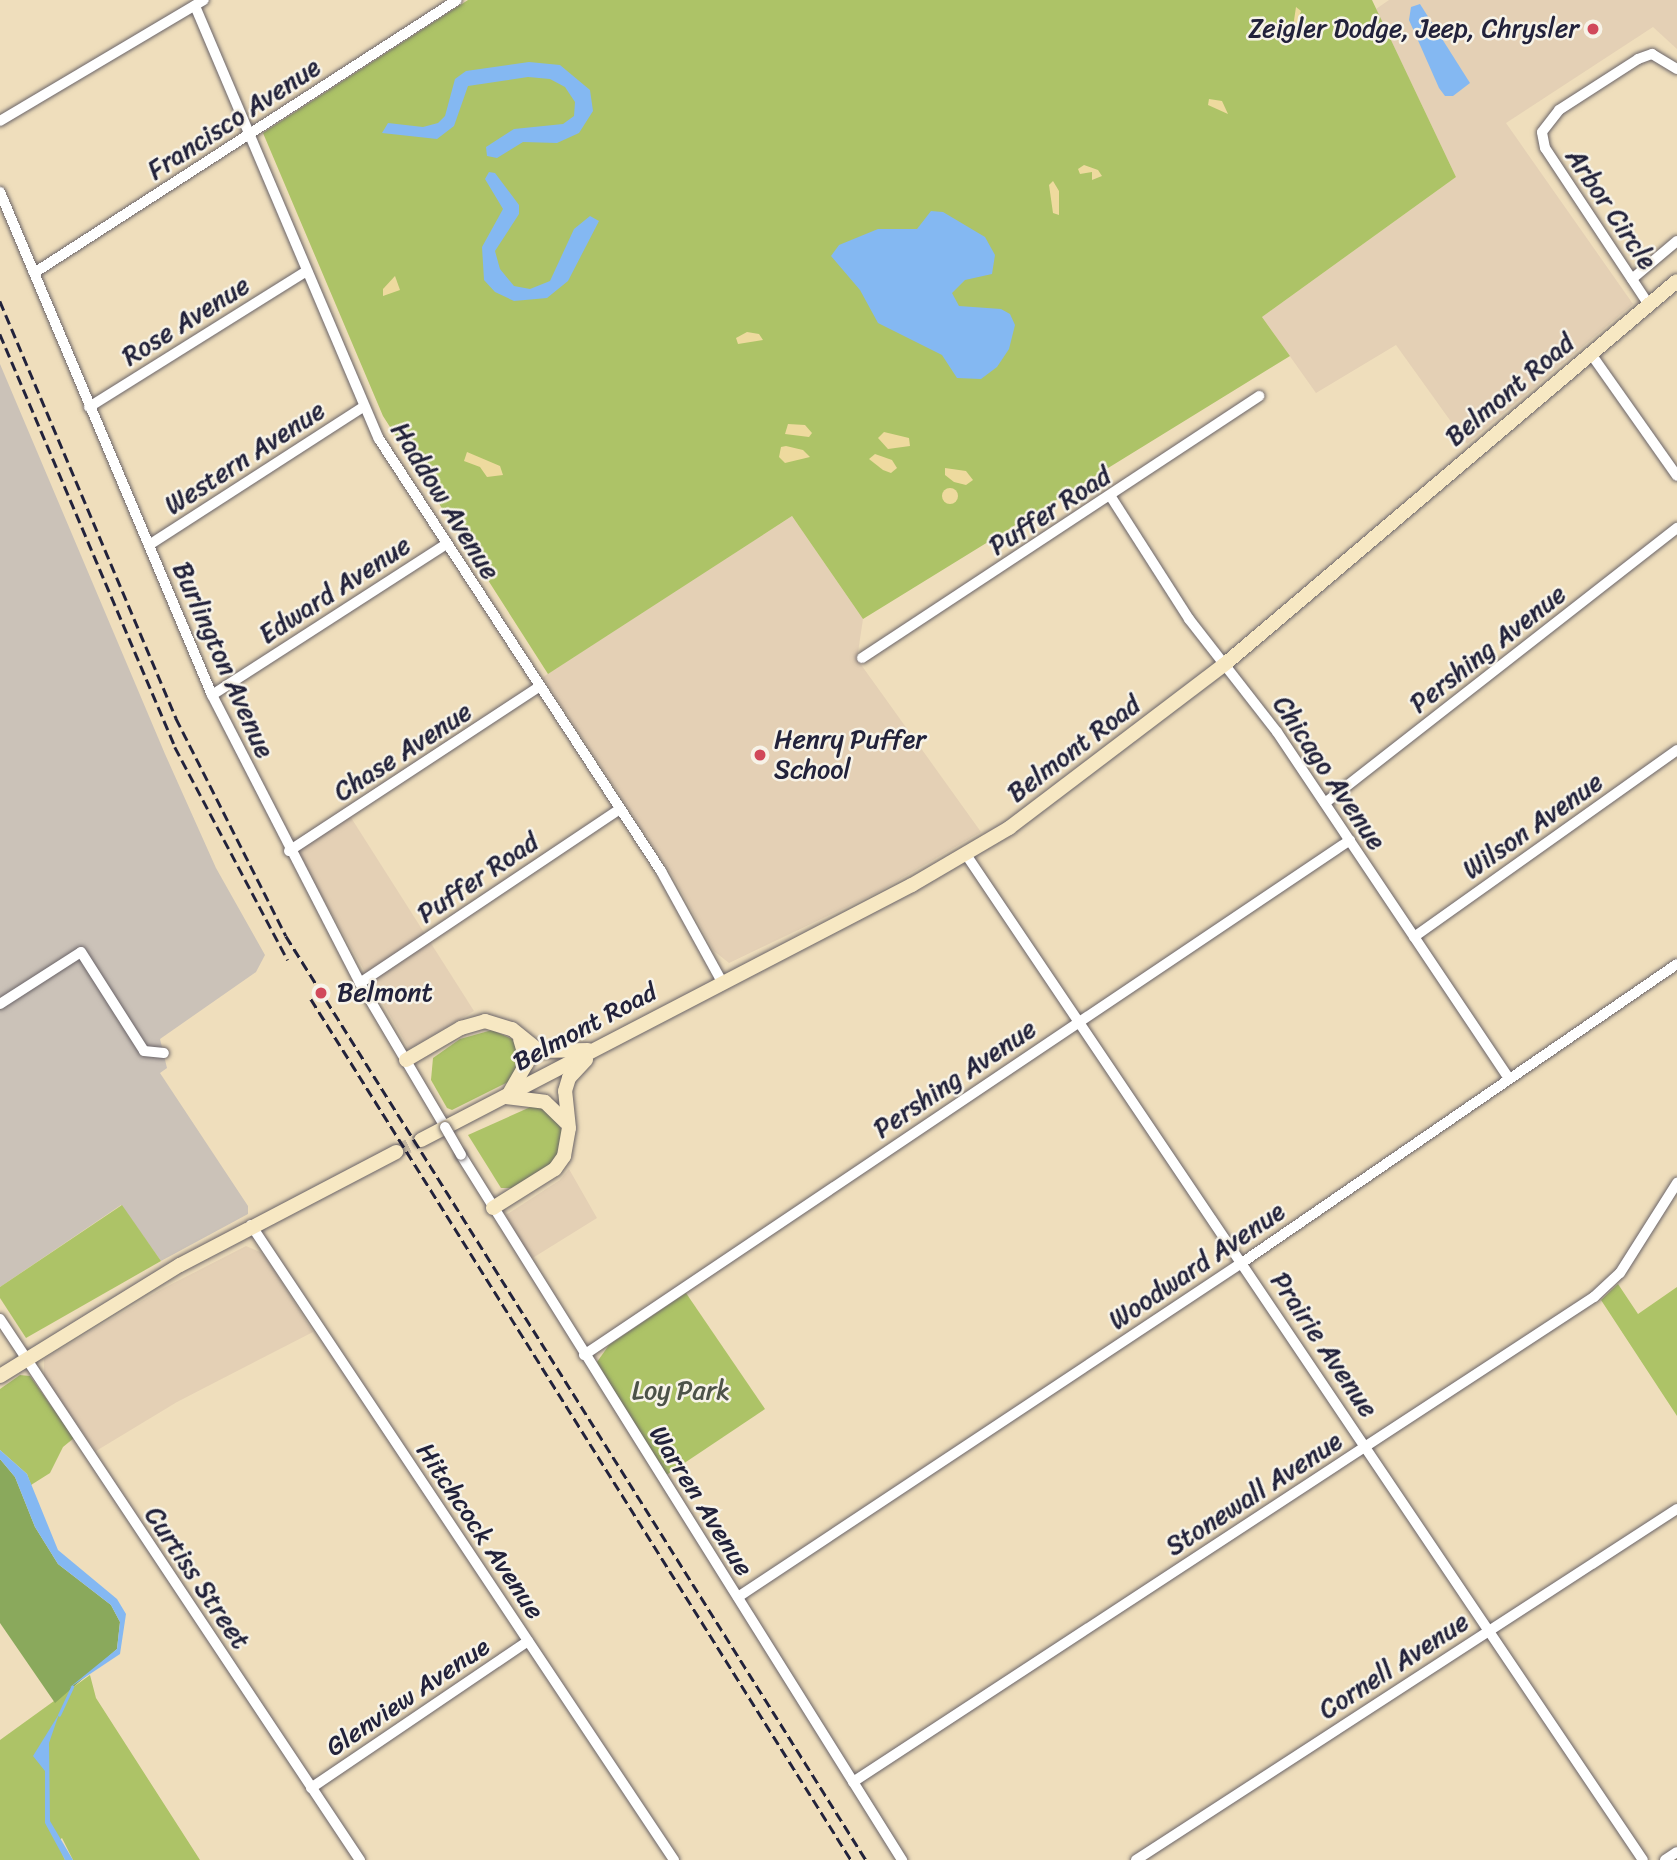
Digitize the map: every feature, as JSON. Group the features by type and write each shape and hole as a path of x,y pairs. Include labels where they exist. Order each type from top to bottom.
{"main road":[{"name":"Belmont Road","path":"421,1140 967,856 1062,792 1225,664 1677,281"},
{"path":"406,1060 477,1022 498,1023 532,1047 549,1054 596,1049"},
{"path":"518,1035 527,1063 506,1097 545,1102 567,1123"},
{"path":"493,1208 555,1169 569,1143 567,1084 596,1049"},
{"path":"0,1376 251,1225 396,1152"}],"street":[{"name":"Francisco Avenue","path":"34,273 249,138 457,0"},
{"name":"Haddow Avenue","path":"199,3 249,138 363,407 446,544 661,871 723,984"},
{"path":"0,121 199,3"},
{"name":"Arbor Circle","path":"1649,304 1545,148 1542,132 1559,110 1638,59 1653,54 1677,69"},
{"name":"Burlington Avenue","path":"0,192 212,695 289,850 360,983 445,1127"},
{"path":"1632,279 1677,241"},
{"name":"Rose Avenue","path":"89,407 304,272"},
{"path":"1591,354 1677,475"},
{"name":"Puffer Road","path":"862,658 1260,396"},
{"name":"Western Avenue","path":"149,545 363,407"},
{"name":"Chicago Avenue","path":"1111,496 1189,619 1225,664 1325,803 1508,1077"},
{"name":"Pershing Avenue","path":"1325,803 1677,528"},
{"name":"Edward Avenue","path":"212,695 446,544"},
{"name":"Chase Avenue","path":"289,850 539,687"},
{"name":"Wilson Avenue","path":"1414,937 1677,750"},
{"name":"Puffer Road","path":"360,983 620,809"},
{"name":"Pershing Avenue","path":"584,1354 1350,840"},
{"name":"Prairie Avenue","path":"967,856 1243,1262 1643,1860"},
{"path":"0,1004 81,952 144,1051 164,1053"},
{"name":"Woodward Avenue","path":"738,1597 1243,1262 1508,1077 1677,964"},
{"name":"Warren Avenue","path":"445,1127 584,1354 902,1860"},
{"name":"Stonewall Avenue","path":"853,1782 1608,1286 1677,1183"},
{"name":"Hitchcock Avenue","path":"251,1225 674,1860"},
{"name":"Curtiss Street","path":"0,1319 360,1860"},
{"name":"Cornell Avenue","path":"1136,1860 1677,1509"},
{"name":"Glenview Avenue","path":"312,1788 528,1641"},
{"path":"1665,1860 1677,1852"}],"shaded area":[{"path":"1389,0 1677,0 1677,49 1653,27 1506,123 1633,304 1467,444 1396,345 1316,393 1262,317 1456,177 1376,9"},
{"path":"0,364 216,868 265,955 256,972 160,1039 167,1068 160,1073 248,1206 248,1214 161,1261 121,1205 0,1287"},
{"name":"Henry Puffer School","path":"792,516 863,619 857,659 981,832 878,892 729,963 714,951 674,878 543,677"},
{"path":"350,816 474,1011 409,1049 296,851"},
{"path":"569,1169 597,1218 531,1259 506,1215 560,1180"},
{"path":"246,1246 260,1252 269,1262 313,1332 177,1402 96,1451 44,1377 44,1359 162,1289"}],"green space":[{"path":"468,0 1372,0 1456,177 1262,317 1290,356 863,619 792,516 548,674 383,416 263,133"},
{"path":"492,1030 512,1039 524,1058 512,1080 452,1110 447,1108 431,1080 433,1058 460,1039"},
{"path":"535,1105 548,1109 557,1121 562,1131 560,1151 549,1167 512,1188 501,1188 468,1135"},
{"path":"122,1205 161,1261 26,1338 0,1298 0,1287"},
{"path":"1618,1284 1638,1314 1677,1287 1677,1416 1601,1300"},
{"name":"Loy Park","path":"686,1293 765,1409 665,1476 597,1362 609,1345"},
{"path":"20,1375 30,1376 74,1438 63,1447 50,1473 31,1485 27,1474 0,1450 0,1389"},
{"path":"0,1459 15,1477 35,1527 58,1564 111,1605 120,1622 117,1649 55,1703 0,1623"},
{"path":"90,1675 96,1698 200,1860 73,1860 62,1838 57,1842 65,1860 0,1860 0,1740"}],"sand":[{"path":"1296,7 1301,11 1298,21 1306,31 1304,36 1293,27"},
{"path":"1209,99 1222,101 1228,114 1208,105"},
{"path":"1084,165 1098,170 1102,176 1092,180 1092,172 1080,174 1078,169"},
{"path":"1053,181 1059,191 1059,215 1053,213 1049,185"},
{"path":"395,276 400,290 383,296 383,289"},
{"path":"747,332 759,334 763,340 738,344 736,338"},
{"path":"788,424 805,425 812,433 809,437 785,434"},
{"path":"884,432 909,438 910,446 888,449 878,438"},
{"path":"781,447 803,450 810,457 785,463 779,457"},
{"path":"467,452 500,466 503,475 487,477 480,467 464,461"},
{"path":"875,454 892,460 897,468 891,473 883,470 869,459"},
{"path":"945,468 966,471 973,480 966,485 954,482 945,475"},
{"path":"947,488 953,488 958,496 956,502 947,504 942,499 942,493"}],"water":[{"path":"1420,4 1470,83 1453,96 1445,96 1439,88 1409,20 1411,7"},
{"path":"529,62 560,65 590,90 593,111 579,133 557,143 523,142 497,158 487,156 486,147 514,129 563,124 574,116 575,102 565,87 550,79 528,77 468,86 454,126 437,139 382,133 388,123 423,127 438,123 445,116 455,79 466,71"},
{"path":"489,172 495,173 519,205 519,214 495,251 500,269 514,286 530,289 550,281 574,229 590,216 599,221 568,281 547,298 514,301 495,292 484,280 482,247 503,209 485,179"},
{"path":"931,211 943,212 985,237 995,255 992,274 965,280 952,293 959,306 1001,309 1010,314 1015,325 1009,349 997,367 981,379 957,378 942,355 878,323 860,290 831,256 839,245 878,229 917,229"},
{"path":"0,1450 27,1474 58,1550 117,1599 126,1614 120,1654 69,1688 117,1649 120,1622 111,1605 58,1564 35,1527 15,1477 0,1459"},
{"path":"59,1714 49,1743 50,1821 73,1860 65,1860 45,1823 45,1771 33,1756"}],"waterway":[{"path":"59,1715 72,1687"}],"tunnel":[{"path":"396,1152 421,1140"}],"railway":[{"path":"0,301 176,718 286,936 866,1860"},
{"path":"0,334 175,747 288,960"},
{"path":"311,999 851,1860"}],"place":[{"name":"Zeigler Dodge, Jeep, Chrysler","path":"1593,29"},
{"name":"Henry Puffer School","path":"760,755"},
{"name":"Belmont","path":"321,993"}]}
